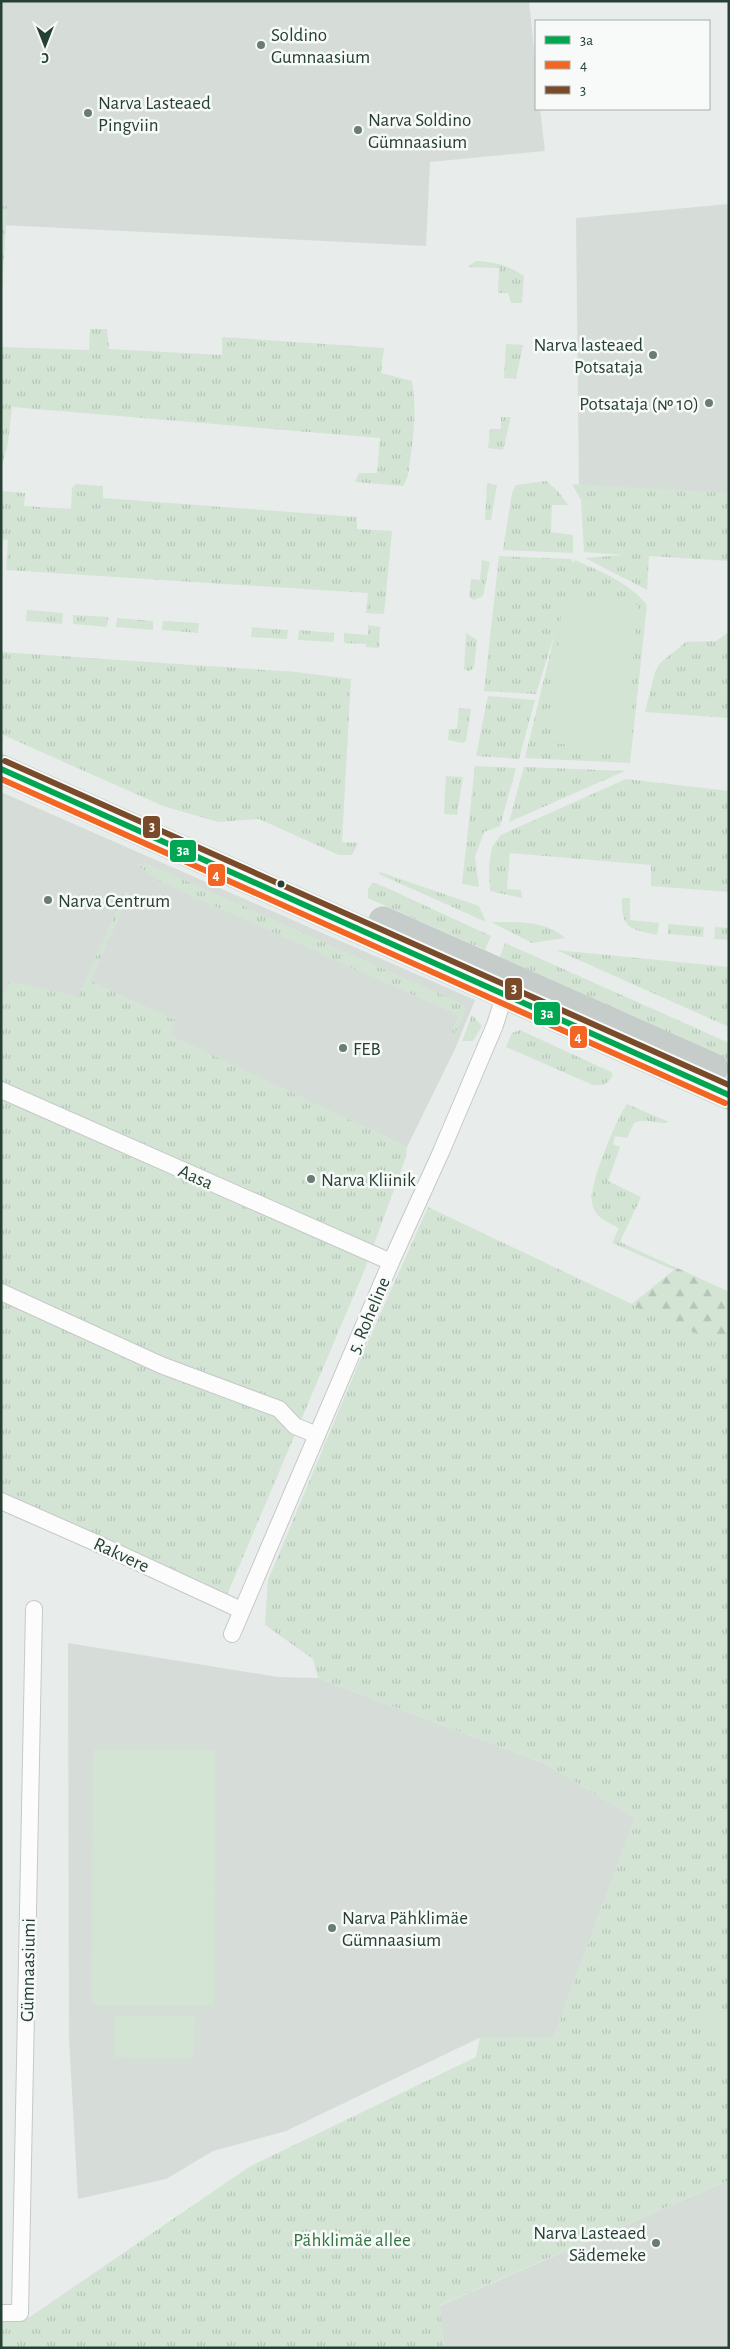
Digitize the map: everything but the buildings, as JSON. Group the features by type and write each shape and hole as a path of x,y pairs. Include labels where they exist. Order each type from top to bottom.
{"highway":[{"path":"1,751 729,1075"},
{"path":"1,769 504,996 729,1095"}],"street":[{"name":"5. Roheline","path":"232,1634 391,1262 442,1152 504,996"},
{"name":"Aasa","path":"1,1090 391,1262"},
{"path":"1,1292 161,1365 279,1409 294,1426 317,1435"},
{"name":"Rakvere","path":"1,1501 241,1610"},
{"name":"Gümnaasiumi","path":"1,2313 20,2313 34,1609"}],"shaded area":[{"name":"Narva Soldino Gümnaasium","path":"1,1 529,1 535,58 535,110 540,110 545,151 430,162 426,246 1,225"},
{"name":"Narva lasteaed Potsataja","path":"729,204 729,503 579,492 576,218"},
{"path":"1,792 475,1000 455,1049 407,1147 181,1043 1,1003"},
{"name":"Narva Pähklimäe Gümnaasium","path":"68,1643 278,1677 318,1678 544,1763 635,1818 554,2037 479,2038 286,2131 213,2151 166,2179 78,2199 69,2039"},
{"name":"Narva Lasteaed Sädemeke","path":"729,2180 729,2348 444,2348 439,2306"}],"green space":[{"path":"1,205 7,206 1,305"},
{"path":"476,261 501,265 524,276 522,303 511,303 508,293 498,293 499,268 467,267"},
{"path":"90,329 107,329 109,349 222,355 222,337 384,348 381,373 412,381 414,417 408,476 403,486 355,482 359,473 377,473 380,438 12,407 8,443 1,469 1,347 89,350"},
{"path":"506,344 523,345 516,379 504,378"},
{"path":"501,417 511,417 503,450 488,448 490,429 501,429"},
{"path":"546,481 558,491 568,505 552,505 551,532 573,535 573,553 503,550 512,493 516,485"},
{"path":"487,483 497,485 491,520 485,520"},
{"path":"76,484 103,486 103,498 357,517 357,529 392,531 384,614 366,613 368,593 6,570 8,540 1,539 1,491 25,493 24,506 71,509 72,488"},
{"path":"572,484 729,493 729,561 649,556 647,590 585,558 623,555 584,552 581,500"},
{"path":"499,556 571,559 574,563 575,560 605,573 623,584 647,605 630,763 525,758 555,633 536,694 484,691"},
{"path":"482,560 490,562 483,596 474,600 469,597 471,579 480,580"},
{"path":"563,598 638,605 625,750 552,743 555,699 553,699"},
{"path":"27,610 63,613 62,624 26,621"},
{"path":"73,615 108,617 107,627 73,624"},
{"path":"117,618 153,621 153,630 116,627"},
{"path":"163,621 199,623 198,633 162,630"},
{"path":"368,625 380,627 379,648 366,647 366,644 344,643 344,633 368,635"},
{"path":"252,627 288,630 287,639 251,637"},
{"path":"299,630 334,633 334,642 298,640"},
{"path":"729,632 729,718 645,712 655,672 660,663 686,642 716,641"},
{"path":"466,633 477,640 474,668 469,671 464,670"},
{"path":"1,652 296,672 351,679 342,842 358,843 352,855 339,855 259,819 218,822 163,806 1,734"},
{"path":"488,696 535,700 519,759 476,756"},
{"path":"459,708 471,709 466,741 463,743 448,740 449,729 457,729"},
{"path":"475,766 516,768 500,826 484,832 475,857 479,887 462,884"},
{"path":"524,767 625,771 509,822"},
{"path":"446,776 463,777 457,815 444,814"},
{"path":"626,779 729,791 729,892 651,886 651,865 510,853 507,889 521,890 522,898 490,891 489,866 492,847 501,835"},
{"path":"146,863 460,1003 466,1008 455,1034 452,1032 458,1015 163,883 136,864"},
{"path":"380,872 479,906 486,922 379,874"},
{"path":"372,883 376,883 491,936 485,950 368,898 368,889"},
{"path":"125,892 130,892 91,981 175,1020 170,1035 407,1147 406,1157 365,1269 224,1602 1,1500 1,1001 10,981 78,997"},
{"path":"622,898 630,898 630,920 659,923 657,935 629,926 623,916"},
{"path":"491,922 521,922 540,925 557,932 565,938 532,943"},
{"path":"668,924 704,927 703,937 668,934"},
{"path":"715,927 729,928 729,940 714,939"},
{"path":"505,943 729,1043 729,1061 500,957"},
{"path":"556,950 729,967 729,1027"},
{"path":"472,1015 482,1026 473,1041 462,1041"},
{"path":"520,1030 611,1072 613,1075 605,1084 593,1085 506,1047 512,1033"},
{"name":"Pähklimäe allee","path":"627,1104 669,1122 638,1121 634,1123 627,1138 615,1136 613,1144 620,1147 608,1181 641,1197 620,1242 729,1292 729,2180 440,2305 444,2348 1,2348 1,2321 24,2321 249,2167 476,2057 480,2037 554,2037 635,1818 544,1763 318,1678 313,1659 265,1625 268,1580 363,1353 428,1207 632,1304 674,1270 612,1243 619,1228 599,1216 592,1203 594,1183 599,1168 610,1137"},
{"path":"677,1268 729,1292 729,1347 632,1305"},
{"path":"93,1750 215,1750 214,2005 92,2005"},
{"path":"710,2007 729,2013 729,2061 720,2058 722,2045 701,2038"},
{"path":"114,2016 194,2016 193,2058 114,2057"}],"transit line":[{"name":"3","path":"5,761 729,1085"},
{"name":"3a","path":"1,769 729,1095"},
{"name":"4","path":"1,779 725,1103"}],"place":[{"name":"Soldino Gumnaasium","path":"261,45"},
{"name":"Narva Lasteaed Pingviin","path":"88,113"},
{"name":"Narva Soldino Gümnaasium","path":"358,130"},
{"name":"Narva lasteaed Potsataja","path":"653,355"},
{"name":"Potsataja (№ 10)","path":"709,403"},
{"name":"Narva Centrum","path":"48,900"},
{"name":"FEB","path":"343,1048"},
{"name":"Narva Kliinik","path":"311,1179"},
{"name":"Narva Pähklimäe Gümnaasium","path":"332,1928"},
{"name":"Narva Lasteaed Sädemeke","path":"656,2243"}]}
